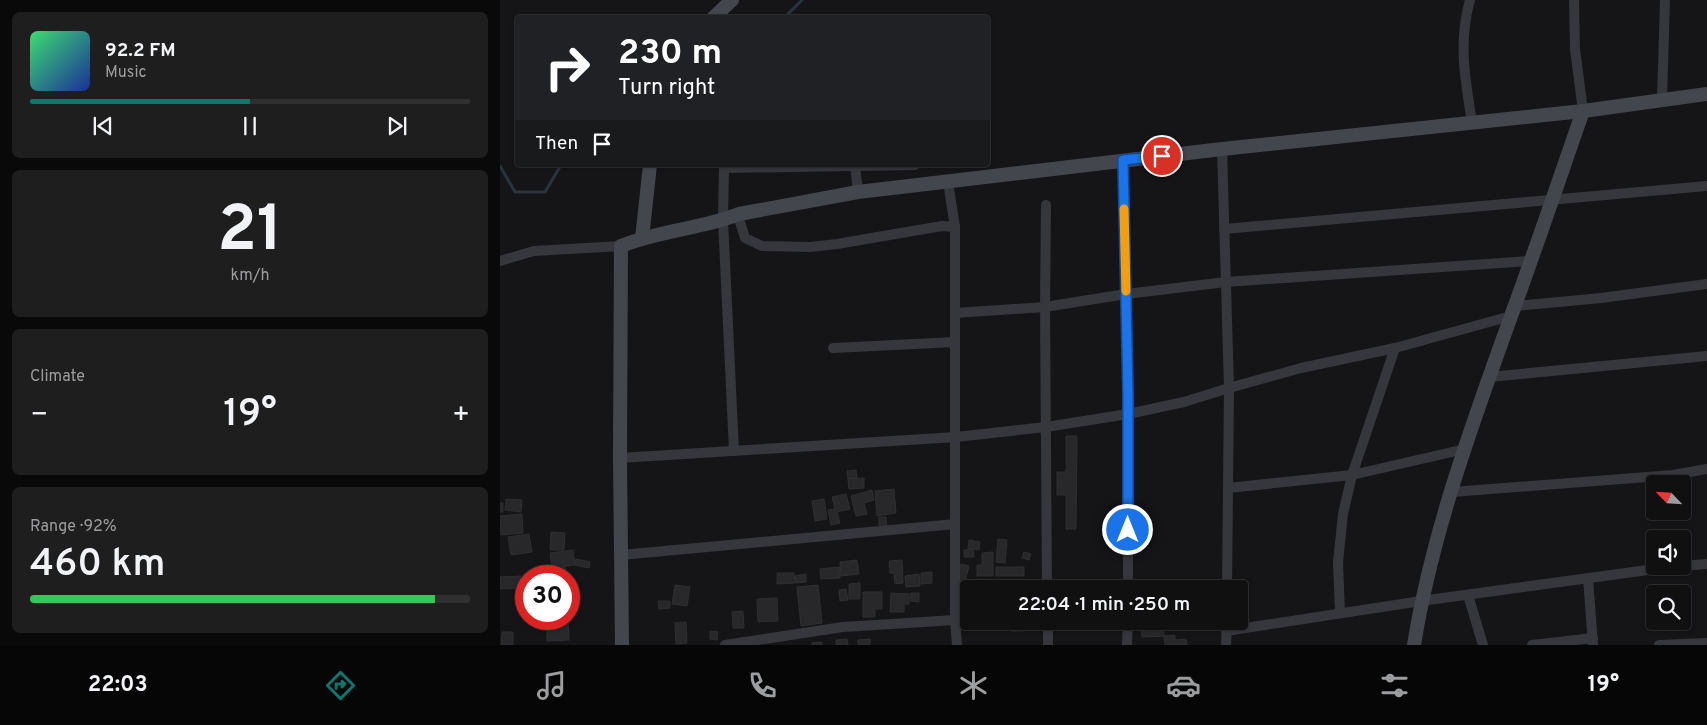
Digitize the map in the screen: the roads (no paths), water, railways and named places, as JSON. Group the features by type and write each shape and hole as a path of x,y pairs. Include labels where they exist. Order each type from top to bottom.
{"main road":[{"path":"716,15 732,0"},
{"path":"622,645 620,458 621,246 642,238 723,220 740,214 858,192 1123,160 1583,111 1707,94"},
{"path":"1414,645 1421,600 1465,449 1583,111"},
{"path":"642,238 650,167"}],"street":[{"path":"1470,0 1464,21 1463,67 1472,122"},
{"path":"1574,0 1575,49 1583,111"},
{"path":"1662,100 1665,0"},
{"path":"1222,149 1229,388 1227,580"},
{"path":"1123,160 1128,414 1128,580"},
{"path":"724,167 723,220 734,451"},
{"path":"855,167 858,192"},
{"path":"948,182 955,227 957,645"},
{"path":"1224,230 1707,186"},
{"path":"1046,205 1045,307 1048,580"},
{"path":"740,214 740,222 745,238 762,246 810,247 942,226 955,227"},
{"path":"503,258 534,251 621,246"},
{"path":"955,313 1045,307 1126,294 1226,282 1531,261"},
{"path":"620,458 956,437 1046,427 1128,414 1184,402 1301,368 1395,348 1513,311 1707,284"},
{"path":"832,348 955,342"},
{"path":"1340,613 1338,562 1343,514 1352,475 1395,348"},
{"path":"1489,377 1707,356"},
{"path":"1228,488 1352,475 1465,449"},
{"path":"1452,492 1673,475 1707,468"},
{"path":"621,555 955,524"},
{"path":"1691,565 1707,564"},
{"path":"1248,623 1340,613 1421,600 1646,570"},
{"path":"1532,645 1593,642 1588,578"},
{"path":"1468,594 1483,645"},
{"path":"725,645 843,627 956,620"},
{"path":"1048,630 1048,645"},
{"path":"1128,630 1128,645"},
{"path":"1226,630 1226,645"},
{"path":"1659,645 1707,642"}],"waterway":[{"path":"787,15 802,0"},
{"path":"500,166 515,192 545,192 560,167"}]}
